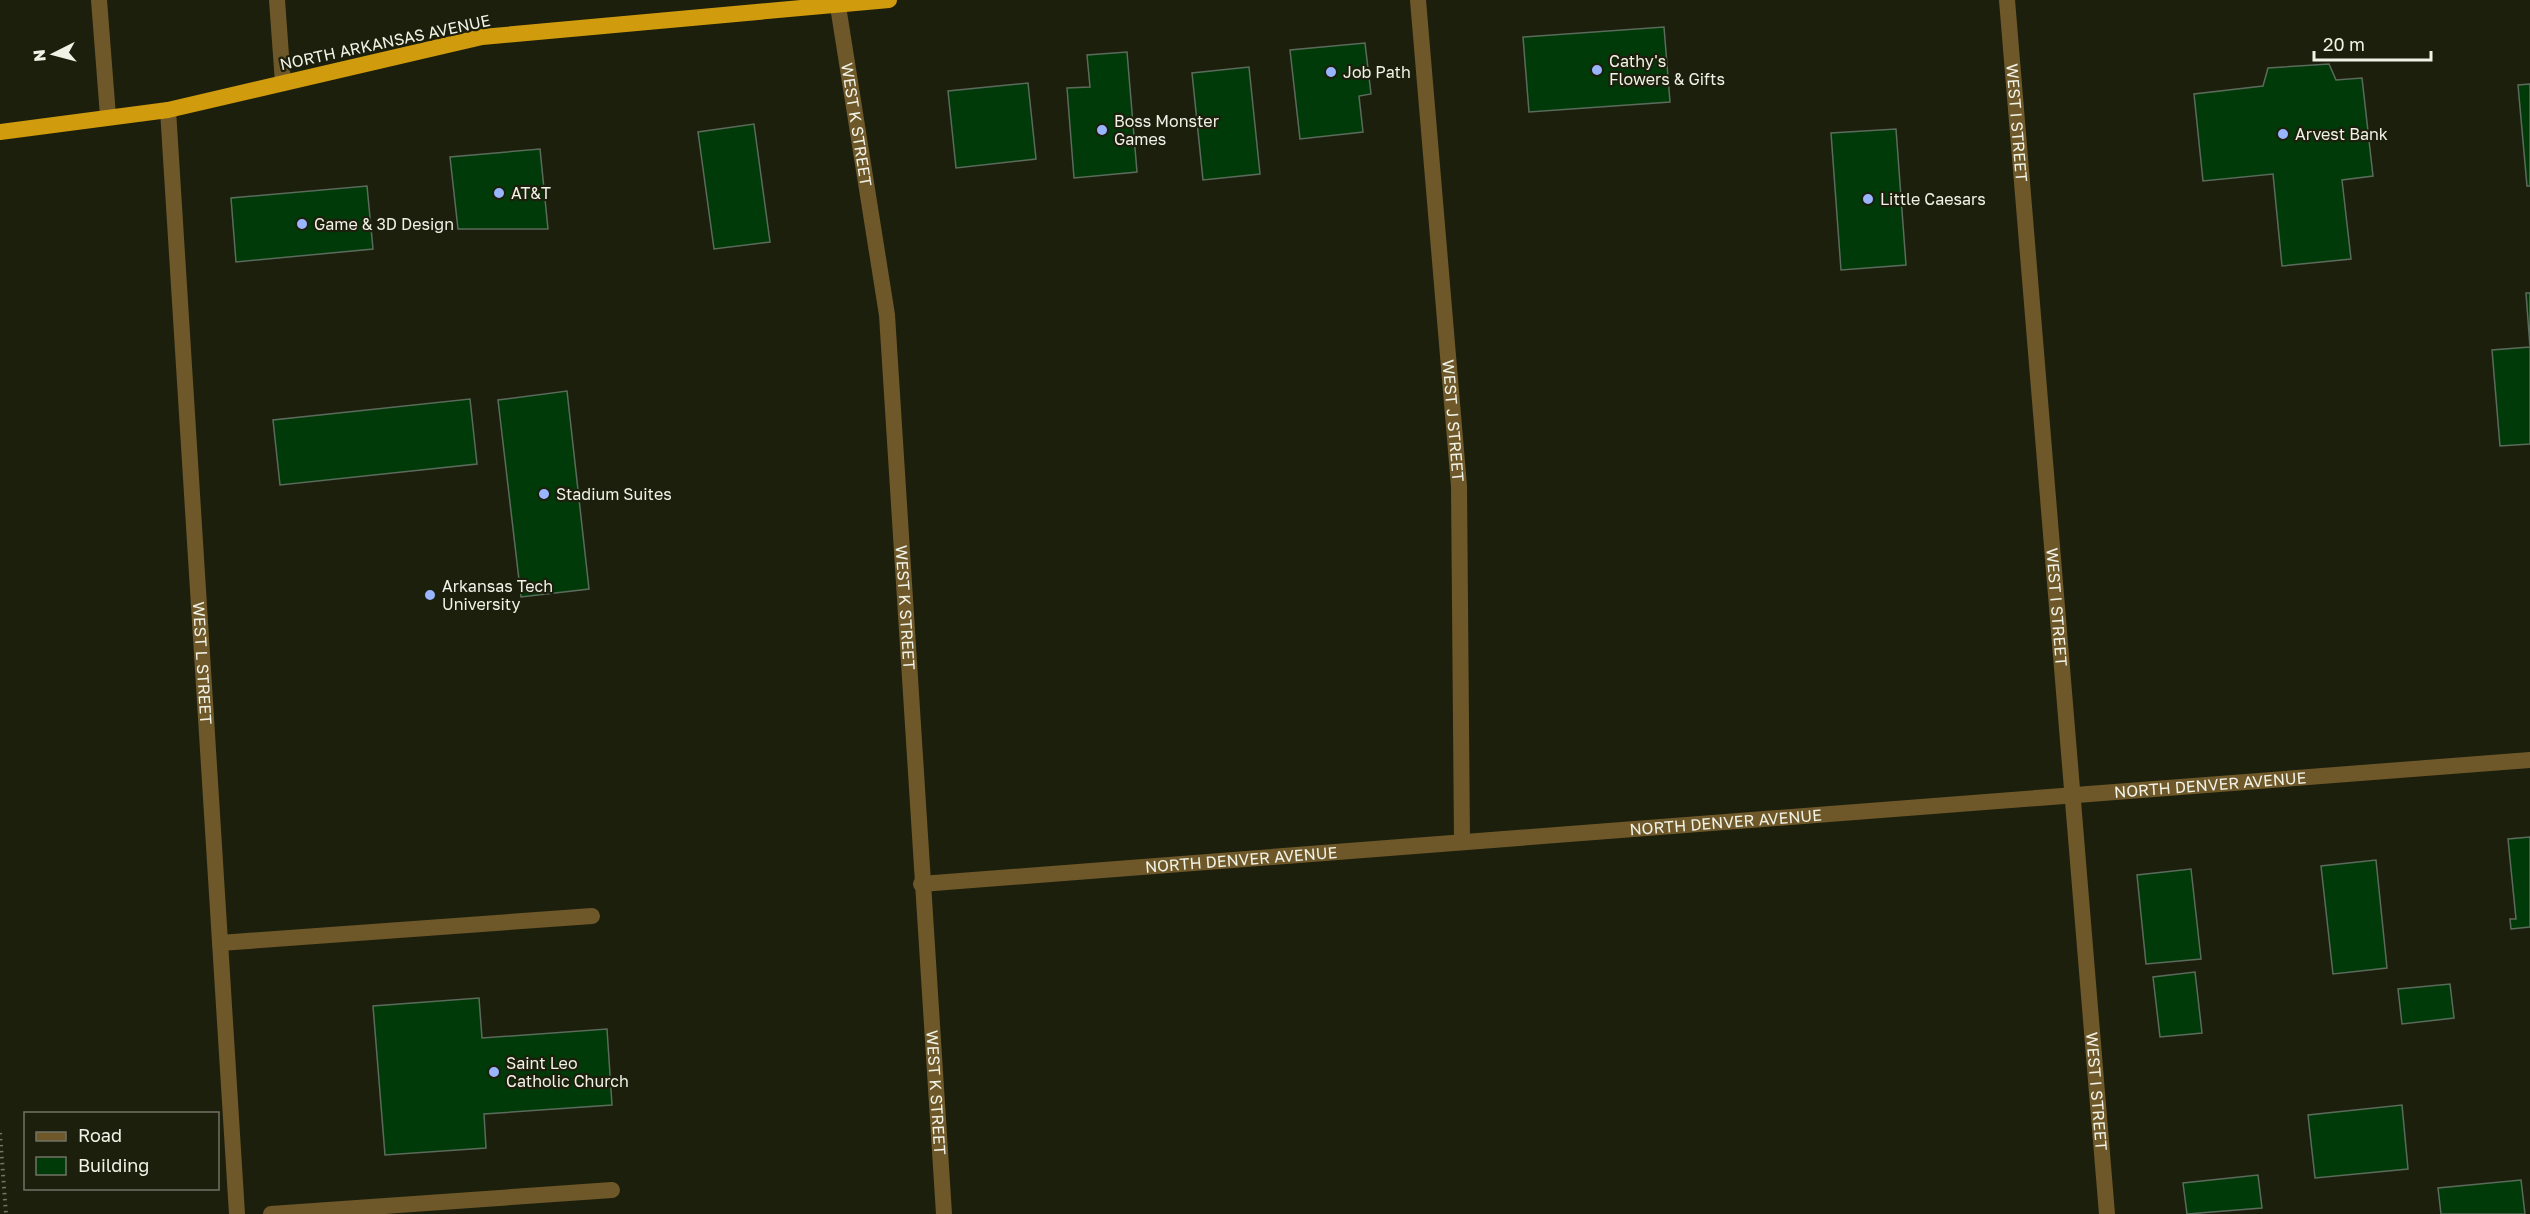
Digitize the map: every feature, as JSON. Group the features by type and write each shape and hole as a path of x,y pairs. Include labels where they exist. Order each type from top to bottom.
{"highway":[{"name":"NORTH ARKANSAS AVENUE","path":"0,132 108,116 168,110 483,37 837,2 889,0"}],"street":[{"path":"277,0 283,83"},
{"name":"WEST J STREET","path":"1418,0 1459,486 1462,842"},
{"name":"WEST I STREET","path":"2007,0 2107,1214"},
{"path":"102,1 108,116"},
{"name":"WEST K STREET","path":"837,2 887,315 921,884 944,1214"},
{"name":"WEST L STREET","path":"168,110 237,1214"},
{"name":"NORTH DENVER AVENUE","path":"921,884 2530,760"},
{"path":"220,943 592,916"},
{"path":"271,1214 612,1190"}],"path":[{"path":"0,1133 6,1214"}],"building":[{"name":"Cathy's Flowers & Gifts","path":"1664,27 1670,102 1529,112 1523,37"},
{"name":"Job Path","path":"1365,43 1371,94 1359,96 1363,132 1300,139 1290,50"},
{"name":"Boss Monster Games","path":"1127,52 1137,172 1074,178 1067,88 1090,87 1087,55"},
{"name":"Arvest Bank","path":"2329,64 2336,80 2362,78 2373,176 2342,180 2351,259 2282,266 2273,174 2203,181 2194,94 2263,86 2268,68"},
{"path":"1249,67 1260,174 1203,180 1192,73"},
{"path":"1028,83 1036,159 956,168 948,91"},
{"path":"2530,84 2530,186 2527,186 2518,85"},
{"path":"754,124 770,242 714,249 698,132"},
{"name":"Little Caesars","path":"1896,129 1906,265 1841,270 1831,133"},
{"name":"AT&T","path":"540,149 548,229 458,229 450,157"},
{"name":"Game & 3D Design","path":"367,186 373,249 236,262 231,198"},
{"path":"2526,293 2530,293 2530,347"},
{"path":"2530,347 2530,444 2500,446 2492,350"},
{"name":"Stadium Suites","path":"567,391 589,589 521,597 498,400"},
{"path":"470,399 477,464 280,485 273,420"},
{"path":"2530,837 2530,927 2511,929 2510,919 2516,919 2508,839"},
{"path":"2376,860 2387,968 2333,974 2321,866"},
{"path":"2191,869 2201,959 2146,964 2137,875"},
{"path":"2195,972 2202,1033 2160,1037 2153,977"},
{"path":"2450,984 2454,1018 2402,1024 2398,989"},
{"name":"Saint Leo Catholic Church","path":"479,998 482,1038 607,1029 612,1105 484,1114 486,1148 385,1155 373,1006"},
{"path":"2402,1105 2408,1169 2315,1178 2308,1115"},
{"path":"2258,1175 2262,1208 2187,1214 2183,1183"},
{"path":"2521,1180 2525,1214 2441,1214 2438,1188"}],"place":[{"name":"Cathy's Flowers & Gifts","path":"1597,70"},
{"name":"Job Path","path":"1331,72"},
{"name":"Boss Monster Games","path":"1102,130"},
{"name":"Arvest Bank","path":"2283,134"},
{"name":"AT&T","path":"499,193"},
{"name":"Little Caesars","path":"1868,199"},
{"name":"Game & 3D Design","path":"302,224"},
{"name":"Stadium Suites","path":"544,494"},
{"name":"Arkansas Tech University","path":"430,595"},
{"name":"Saint Leo Catholic Church","path":"494,1072"}]}
